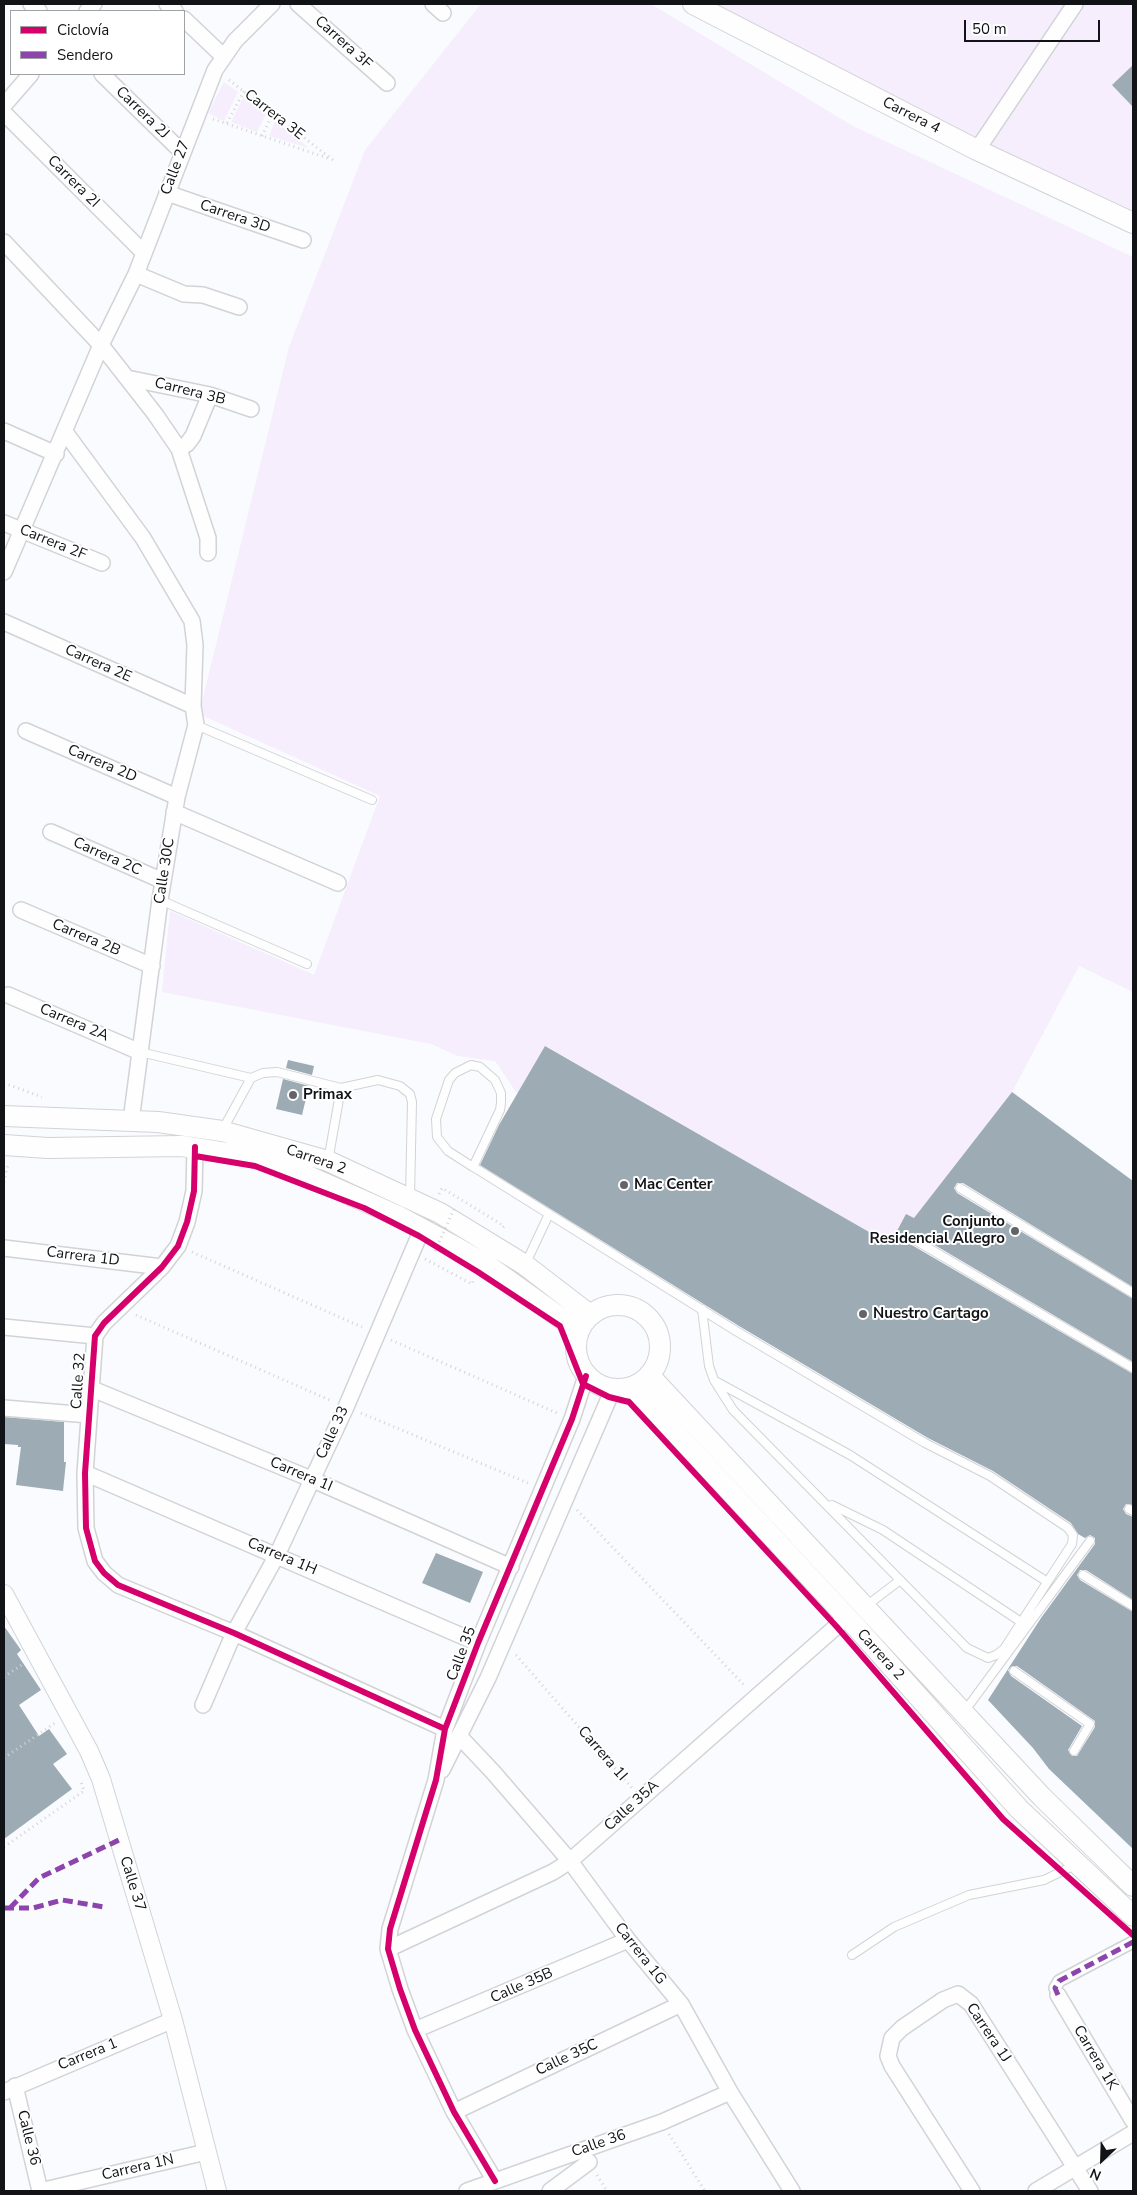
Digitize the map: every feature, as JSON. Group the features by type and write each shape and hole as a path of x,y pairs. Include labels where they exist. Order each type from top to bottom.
{"main road":[{"name":"Carrera 4","path":"692,4 977,150 1133,224"},
{"name":"Carrera 2","path":"4,1116 158,1122 222,1131 328,1161 440,1213 525,1265 584,1323"},
{"name":"Carrera 2","path":"4,1145 48,1148 195,1147 252,1157 292,1169 335,1186 420,1232 484,1263 584,1323"},
{"path":"621,1305 640,1311 651,1320 658,1331 661,1344 660,1358 650,1376 633,1387 612,1389 598,1385 586,1376 576,1355 575,1344 584,1323 602,1308 621,1305"},
{"name":"Carrera 2","path":"650,1376 1042,1797 1133,1886"},
{"name":"Carrera 2","path":"633,1387 1020,1809 1133,1916"}],"street":[{"name":"Calle 27","path":"4,572 101,346 136,274 215,70 235,41 272,4"},
{"name":"Carrera 3F","path":"298,4 387,83"},
{"path":"977,150 1075,4"},
{"path":"185,20 224,57"},
{"path":"4,106 30,75"},
{"name":"Carrera 2J","path":"103,75 182,152"},
{"name":"Carrera 2I","path":"4,106 143,252"},
{"name":"Carrera 3D","path":"167,194 303,240"},
{"path":"4,242 101,346 179,449 208,538 208,553"},
{"path":"136,274 184,294 203,295 239,306"},
{"name":"Carrera 3B","path":"127,378 210,395 251,409"},
{"path":"179,449 187,444 193,436 210,395"},
{"path":"4,431 56,454"},
{"name":"Calle 30C","path":"65,432 143,538 192,621 195,645 193,706 196,725 176,805 163,881 131,1122"},
{"name":"Carrera 2F","path":"4,523 102,563"},
{"name":"Carrera 2E","path":"4,622 193,706"},
{"name":"Carrera 2D","path":"26,731 338,883"},
{"name":"Carrera 2C","path":"51,832 163,881"},
{"name":"Carrera 2B","path":"21,910 152,966"},
{"name":"Carrera 2A","path":"8,995 140,1052"},
{"name":"Calle 32","path":"195,1147 194,1191 187,1222 178,1246 162,1266 104,1323 95,1336 85,1473 86,1528 95,1561 104,1573 118,1585 234,1632"},
{"name":"Calle 33","path":"203,1705 234,1632 277,1555 346,1407 420,1232"},
{"name":"Carrera 1D","path":"4,1248 162,1266"},
{"path":"4,1327 95,1336"},
{"name":"Calle 35","path":"388,1949 395,1907 436,1780 445,1729 478,1643 572,1420 586,1376"},
{"name":"Carrera 1I","path":"90,1388 312,1479 511,1568"},
{"name":"Calle 35","path":"436,1780 460,1737 504,1642 564,1497 612,1389"},
{"path":"4,1408 89,1415"},
{"name":"Carrera 1H","path":"85,1473 478,1643"},
{"name":"Calle 37","path":"4,1594 89,1750 101,1779 173,2020 217,2191"},
{"name":"Calle 35A","path":"388,1949 553,1872 570,1861 846,1618"},
{"path":"234,1632 445,1729"},
{"name":"Carrera 1G","path":"460,1737 570,1861 628,1940 680,2004 730,2092 792,2191"},
{"name":"Calle 35B","path":"415,2030 628,1940"},
{"path":"1058,1995 1055,1988 1059,1981 1131,1947"},
{"path":"388,1949 415,2030 454,2112 495,2181"},
{"name":"Carrera 1J","path":"972,2191 892,2066 888,2056 888,2048 897,2032 952,1995 963,1996 971,2004 1090,2191"},
{"name":"Carrera 1K","path":"1058,1995 1133,2121"},
{"name":"Calle 35C","path":"454,2112 680,2004"},
{"name":"Carrera 1","path":"9,2089 173,2020"},
{"name":"Calle 36","path":"9,2089 40,2191"},
{"name":"Calle 36","path":"467,2191 662,2122 730,2092"},
{"path":"1036,2191 1133,2133"},
{"name":"Carrera 1N","path":"40,2191 206,2152"},
{"path":"550,2191 588,2162"}],"lane":[{"path":"196,725 372,800"},
{"path":"160,900 307,964"},
{"path":"140,1052 251,1078 263,1073 277,1072 341,1088 378,1080 400,1086 410,1094 412,1102 410,1198"},
{"path":"473,1167 500,1110 501,1093 495,1080 480,1067 471,1065 455,1074 449,1080 442,1100 435,1128 441,1144 448,1151 473,1167 702,1310 925,1443 990,1476 1068,1528 1073,1535 1072,1544 1046,1581 1004,1648 996,1655 988,1658 967,1648 733,1410 714,1380 709,1366 702,1310"},
{"path":"222,1131 251,1078"},
{"path":"328,1161 341,1088"},
{"path":"960,1188 1133,1293"},
{"path":"525,1265 549,1214"},
{"path":"913,1239 1133,1368"},
{"path":"714,1380 850,1455 1046,1581"},
{"path":"826,1503 883,1530 1021,1622"},
{"path":"964,1712 1090,1541"},
{"path":"1083,1575 1133,1606"},
{"path":"866,1606 899,1580"},
{"path":"1014,1671 1090,1724 1074,1752"},
{"path":"852,1955 894,1927 968,1895 1044,1880 1077,1864"}],"path":[{"path":"227,123 244,91"},
{"path":"197,113 262,136 273,113"},
{"path":"435,1251 455,1207"},
{"path":"420,1232 444,1251"},
{"path":"564,1497 756,1698"},
{"path":"4,1677 29,1659"},
{"path":"4,1758 59,1720"},
{"path":"4,1847 84,1791"},
{"path":"662,2122 705,2191"}],"shaded area":[{"path":"481,4 651,4 853,126 1133,257 1133,992 1079,966 1012,1092 914,1218 906,1214 890,1244 546,1046 518,1095 495,1061 458,1056 431,1044 162,992 170,911 314,975 380,796 199,714 289,347 365,150"},
{"path":"715,4 1133,4 1133,223 845,83"},
{"path":"224,82 238,92 224,121 208,113"},
{"path":"244,96 266,114 257,132 231,122"},
{"path":"275,121 309,148 269,136"}],"building":[{"path":"1133,65 1133,107 1112,85"},
{"name":"Nuestro Cartago","path":"545,1046 890,1244 906,1214 914,1218 1012,1092 1133,1181 1133,1287 963,1183 957,1183 954,1188 957,1193 1133,1299 1133,1362 916,1234 911,1234 907,1238 910,1244 1133,1374 1133,1505 1126,1504 1123,1509 1126,1514 1133,1517 1133,1600 1086,1570 1080,1570 1077,1575 1080,1580 1133,1612 1133,1849 1049,1769 1033,1748 988,1700 1041,1618 1095,1544 1095,1538 1090,1535 1085,1538 1078,1534 1071,1523 993,1471 928,1438 739,1326 480,1165 499,1125","holes":["1012,1666 1017,1666 1095,1721 1095,1727 1077,1756 1072,1756 1068,1750 1082,1726 1011,1676 1008,1670"]},
{"path":"288,1060 314,1066 312,1075 286,1068"},
{"path":"283,1079 309,1086 302,1115 276,1109"},
{"path":"4,1417 64,1422 64,1462 66,1462 63,1491 16,1485 21,1447 4,1444"},
{"path":"436,1553 483,1572 470,1603 422,1583"},
{"path":"4,1626 21,1650 17,1654 41,1690 19,1705 39,1736 49,1729 67,1754 53,1764 72,1789 4,1839"}],"marked path":[{"path":"10,1908 39,1878 119,1840"},
{"path":"4,1908 33,1908 62,1900 104,1907"},
{"path":"1058,1995 1055,1988 1059,1981 1133,1942"}],"cycle path":[{"path":"195,1147 194,1191 187,1222 178,1246 162,1267 104,1323 95,1336 85,1473 86,1528 95,1561 104,1573 118,1585 234,1633 445,1729"},
{"path":"195,1156 255,1166 364,1208 419,1236 560,1326 583,1384 609,1397 629,1402 837,1627 1003,1819 1133,1935"},
{"path":"495,2181 454,2112 415,2030 388,1949 390,1929 436,1780 445,1729 478,1643 572,1419 586,1376"}],"place":[{"name":"Primax","path":"293,1095"},
{"name":"Mac Center","path":"624,1185"},
{"name":"Conjunto Residencial Allegro","path":"1015,1231"},
{"name":"Nuestro Cartago","path":"863,1314"}]}
